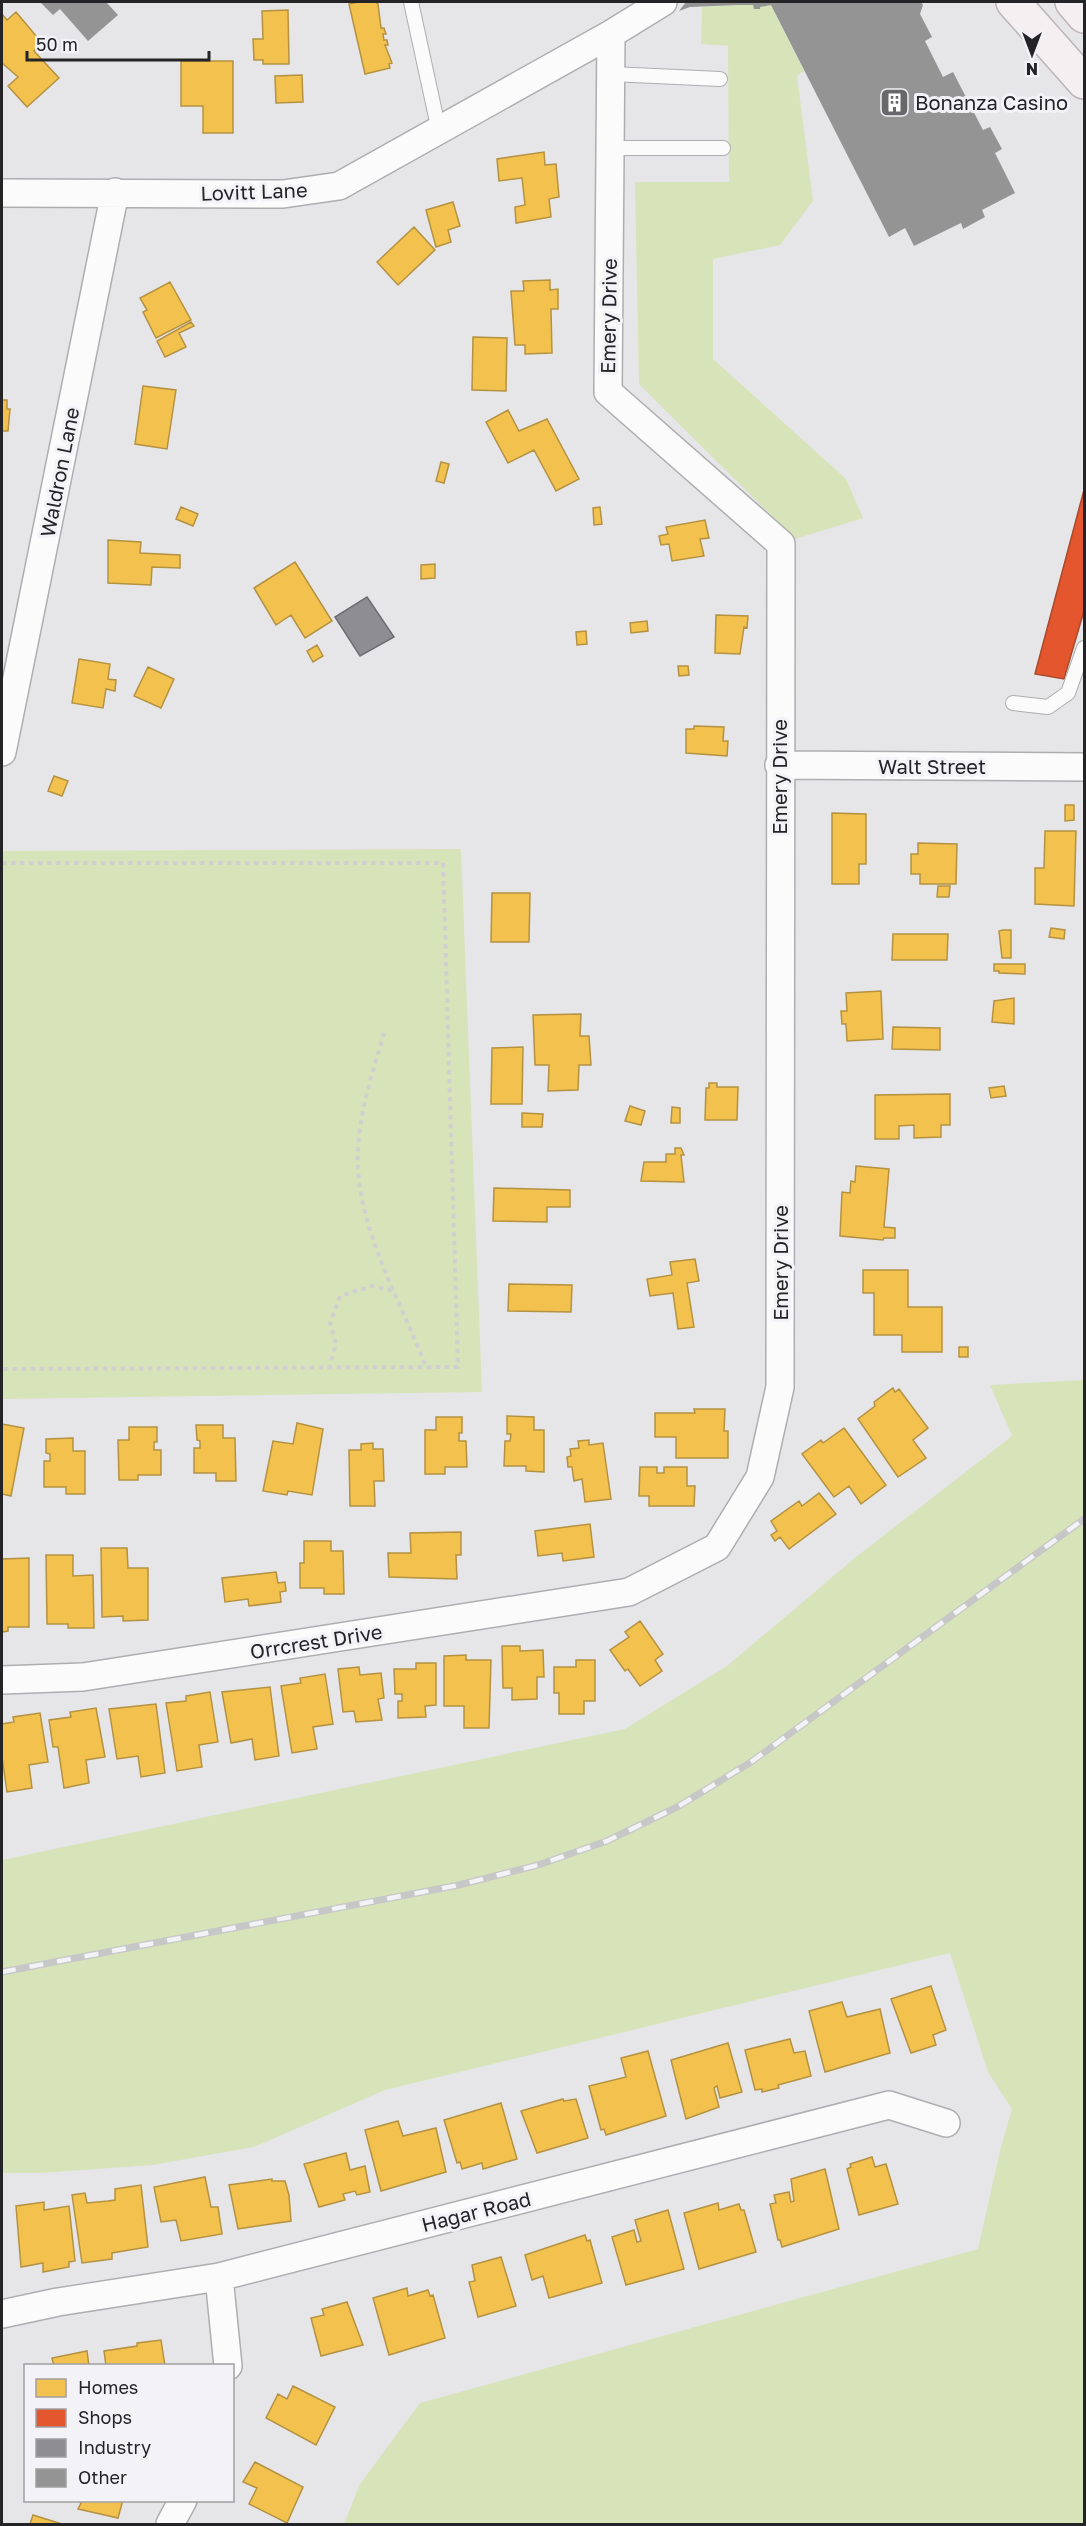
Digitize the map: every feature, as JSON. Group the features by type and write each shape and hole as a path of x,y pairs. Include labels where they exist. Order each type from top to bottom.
{"main road":[{"path":"1014,2 1084,82"},
{"path":"1072,2 1084,16"}],"street":[{"path":"611,34 663,2"},
{"name":"Lovitt Lane","path":"2,193 283,194 339,186 611,34"},
{"name":"Emery Drive","path":"611,34 608,392 781,544 780,1387 760,1477 717,1547 630,1592"},
{"name":"Waldron Lane","path":"2,752 115,192"},
{"name":"Walt Street","path":"779,765 1084,767"},
{"name":"Orrcrest Drive","path":"2,1680 83,1677 630,1592"},
{"name":"Hagar Road","path":"2,2314 58,2302 219,2277 889,2104 946,2123"},
{"path":"219,2277 228,2364"},
{"path":"170,2524 182,2502"}],"lane":[{"path":"411,2 439,130"},
{"path":"611,74 720,79"},
{"path":"610,148 723,148"},
{"path":"1013,703 1048,707 1068,693 1084,648"}],"path":[{"path":"2,863 443,863 458,1367 2,1370"},
{"path":"384,1033 364,1102 358,1151 363,1202 375,1247 426,1367"},
{"path":"329,1369 336,1344 330,1324 340,1296 372,1286 395,1292"}],"green space":[{"path":"753,5 754,9 759,9 771,5 804,71 797,76 813,201 780,245 713,259 713,359 846,479 863,518 795,539 639,384 635,182 729,182 728,46 701,44 702,7"},
{"path":"461,849 482,1392 2,1399 2,851"},
{"path":"1084,1380 1084,2524 344,2524 360,2484 420,2403 978,2249 1012,2109 988,2072 950,1953 385,2090 254,2147 152,2165 41,2173 2,2173 2,1860 625,1729 727,1666 856,1557 1012,1436 990,1385"}],"building: Homes":[{"path":"359,2 378,4 381,28 384,28 386,34 383,34 384,40 387,40 388,45 385,45 392,63 389,64 390,68 365,74 349,4"},
{"path":"288,10 289,64 263,64 263,60 254,60 253,39 263,39 262,11"},
{"path":"16,12 42,43 34,51 59,78 27,107 8,86 18,77 2,63 2,14 7,20"},
{"path":"181,61 233,61 233,133 203,133 203,106 181,106"},
{"path":"302,75 303,102 276,103 275,76"},
{"path":"544,152 545,165 556,164 559,197 549,199 551,217 516,223 515,207 525,205 522,178 499,181 497,159"},
{"path":"453,202 460,226 448,230 451,242 436,247 426,210"},
{"path":"414,227 435,250 398,285 377,262"},
{"path":"550,280 550,290 558,289 558,309 551,309 552,353 525,354 525,345 515,345 511,291 524,291 523,281"},
{"path":"170,282 191,320 156,338 143,312 147,310 140,298"},
{"path":"191,322 194,326 179,333 186,347 165,357 157,341"},
{"path":"473,337 507,338 506,391 472,390"},
{"path":"143,386 176,390 167,449 135,444"},
{"path":"2,400 7,400 7,409 10,409 8,431 2,431"},
{"path":"508,410 519,431 547,419 579,479 556,491 534,450 508,463 486,422"},
{"path":"441,462 449,464 444,483 436,481"},
{"path":"181,507 198,514 193,526 176,519"},
{"path":"600,507 602,524 594,525 593,508"},
{"path":"705,520 709,538 700,539 704,556 672,561 669,544 661,545 659,536 668,534 666,527"},
{"path":"108,540 141,542 140,553 180,555 180,568 152,567 151,585 108,583"},
{"path":"295,562 332,621 305,638 291,615 276,625 254,588"},
{"path":"435,564 435,578 421,579 421,565"},
{"path":"716,615 748,616 740,654 715,653"},
{"path":"647,621 648,631 631,633 630,623"},
{"path":"586,631 587,644 577,645 576,632"},
{"path":"317,645 323,656 313,662 307,651"},
{"path":"79,659 110,664 108,679 116,680 115,691 106,689 103,708 72,703"},
{"path":"678,666 688,666 689,675 679,676"},
{"path":"148,667 174,679 161,708 134,696"},
{"path":"694,726 724,727 723,741 728,741 727,756 686,753 686,729 694,729"},
{"path":"54,776 68,781 62,796 48,791"},
{"path":"1065,805 1074,805 1074,820 1065,821"},
{"path":"832,813 866,814 866,864 859,864 859,884 832,884"},
{"path":"1045,831 1076,831 1074,906 1035,904 1035,868 1044,868"},
{"path":"918,843 957,844 956,884 920,884 920,874 911,874 911,854 918,854"},
{"path":"938,886 950,886 949,897 937,897"},
{"path":"492,893 530,893 529,942 491,942"},
{"path":"1051,928 1065,930 1064,939 1049,937"},
{"path":"1011,930 1011,958 1002,958 999,931"},
{"path":"893,934 948,934 947,960 892,960"},
{"path":"994,964 1025,964 1025,974 999,973 999,971 994,971"},
{"path":"881,991 883,1039 847,1041 846,1024 842,1024 841,1011 847,1011 846,993"},
{"path":"1014,998 1014,1024 992,1022 994,1001"},
{"path":"581,1014 580,1036 589,1036 591,1065 579,1065 578,1090 548,1091 549,1065 535,1065 533,1015"},
{"path":"893,1027 940,1028 940,1050 892,1049"},
{"path":"523,1047 522,1104 491,1104 492,1048"},
{"path":"709,1083 717,1083 717,1087 738,1087 737,1120 705,1120 706,1088 709,1088"},
{"path":"1004,1086 1006,1096 991,1098 989,1088"},
{"path":"950,1094 950,1125 941,1125 941,1137 914,1138 914,1125 899,1126 899,1139 875,1139 875,1095"},
{"path":"630,1106 645,1111 641,1125 625,1121"},
{"path":"672,1107 680,1108 680,1123 671,1123"},
{"path":"522,1113 543,1114 542,1127 522,1127"},
{"path":"675,1148 681,1148 684,1155 681,1155 684,1182 641,1181 644,1162 666,1162 666,1154 675,1154"},
{"path":"856,1166 889,1169 884,1227 895,1228 895,1238 884,1238 883,1240 840,1236 842,1192 850,1193 851,1181 855,1182"},
{"path":"494,1188 570,1190 570,1207 547,1207 547,1222 493,1221"},
{"path":"695,1259 699,1281 687,1283 694,1327 678,1329 673,1293 650,1296 647,1279 672,1275 670,1262"},
{"path":"863,1270 908,1270 908,1307 942,1307 942,1352 902,1352 902,1335 874,1335 874,1293 863,1293"},
{"path":"509,1284 572,1285 571,1312 508,1311"},
{"path":"959,1347 968,1347 968,1357 959,1357"},
{"path":"893,1388 895,1392 899,1389 928,1428 913,1440 926,1458 898,1477 858,1419 875,1406 874,1402"},
{"path":"694,1409 725,1409 724,1431 728,1431 728,1458 676,1458 676,1437 655,1437 655,1413 695,1413"},
{"path":"507,1416 534,1417 534,1430 544,1430 544,1472 526,1471 526,1466 504,1466 505,1441 510,1441 511,1434 507,1434"},
{"path":"436,1417 462,1417 462,1433 459,1433 459,1441 466,1441 467,1467 445,1467 445,1474 425,1474 425,1430 436,1430"},
{"path":"297,1423 323,1429 312,1495 288,1491 287,1495 263,1491 273,1441 293,1444"},
{"path":"2,1424 24,1428 11,1496 2,1494"},
{"path":"196,1425 223,1425 223,1438 235,1438 236,1481 216,1481 216,1473 194,1473 194,1448 200,1448"},
{"path":"129,1427 157,1427 157,1442 154,1442 154,1450 161,1450 161,1475 138,1475 138,1480 119,1480 118,1440 129,1440"},
{"path":"844,1428 886,1485 861,1504 849,1486 834,1497 802,1454 821,1440 823,1443"},
{"path":"73,1438 73,1451 85,1451 85,1494 66,1494 66,1487 44,1487 44,1461 50,1461 50,1454 46,1453 46,1439"},
{"path":"589,1440 589,1445 603,1443 611,1499 585,1502 582,1479 574,1481 572,1467 568,1467 567,1457 571,1456 570,1449 579,1448 578,1441"},
{"path":"373,1443 373,1449 383,1449 384,1481 374,1481 375,1506 350,1506 349,1450 361,1450 361,1444"},
{"path":"640,1467 657,1467 657,1473 664,1473 664,1467 687,1467 687,1486 695,1486 694,1506 649,1506 649,1496 639,1496"},
{"path":"819,1493 836,1514 789,1549 780,1537 775,1541 771,1535 777,1531 771,1521 799,1501 802,1506"},
{"path":"590,1524 594,1557 563,1561 562,1553 538,1556 535,1531"},
{"path":"461,1532 461,1555 456,1555 457,1579 389,1577 388,1553 411,1553 410,1533"},
{"path":"304,1541 331,1541 331,1551 343,1551 344,1594 324,1594 324,1588 300,1588 300,1563 304,1563"},
{"path":"101,1548 127,1548 128,1568 148,1568 148,1620 123,1621 123,1616 102,1617"},
{"path":"46,1555 73,1555 73,1576 93,1575 94,1628 68,1628 68,1624 47,1624"},
{"path":"29,1558 29,1627 8,1627 8,1631 2,1632 2,1559"},
{"path":"276,1572 278,1583 285,1582 286,1591 280,1592 281,1602 249,1606 248,1599 225,1602 222,1578"},
{"path":"640,1621 663,1654 655,1660 662,1671 640,1686 628,1669 625,1671 610,1650 629,1637 625,1632"},
{"path":"502,1646 520,1646 520,1651 543,1650 544,1677 537,1677 537,1699 512,1700 512,1688 503,1688"},
{"path":"466,1655 466,1660 491,1660 489,1728 464,1728 464,1706 444,1706 444,1656"},
{"path":"576,1660 595,1660 595,1701 584,1701 584,1714 559,1714 559,1693 554,1693 554,1667 576,1667"},
{"path":"416,1663 436,1663 436,1705 425,1706 426,1717 398,1718 398,1701 402,1701 402,1694 395,1694 394,1669 416,1669"},
{"path":"359,1667 360,1675 381,1673 384,1698 378,1699 382,1720 356,1722 354,1711 343,1712 338,1669"},
{"path":"325,1674 333,1724 313,1727 317,1749 292,1753 281,1686 301,1683 300,1678"},
{"path":"270,1687 279,1756 255,1760 252,1739 231,1743 222,1692"},
{"path":"210,1692 218,1742 199,1745 202,1767 177,1771 166,1703 186,1701 186,1696"},
{"path":"156,1704 165,1773 141,1777 138,1756 117,1759 109,1709"},
{"path":"96,1708 105,1757 86,1760 89,1783 64,1788 58,1747 53,1747 49,1720 71,1717 70,1712"},
{"path":"40,1713 48,1762 29,1765 32,1788 7,1792 2,1757 2,1724 14,1722 13,1717"},
{"path":"931,1986 946,2030 933,2035 936,2045 911,2053 891,1999"},
{"path":"842,2002 847,2017 880,2009 890,2053 825,2072 809,2011"},
{"path":"790,2039 794,2053 805,2051 811,2076 778,2085 779,2088 762,2092 762,2089 755,2090 745,2050"},
{"path":"728,2043 742,2092 720,2098 717,2086 714,2088 719,2107 686,2119 671,2060"},
{"path":"648,2051 666,2116 606,2135 604,2129 601,2130 589,2086 626,2077 621,2058"},
{"path":"563,2099 564,2101 576,2099 588,2138 537,2153 521,2111"},
{"path":"501,2103 517,2159 483,2169 482,2163 462,2169 460,2162 457,2163 444,2120"},
{"path":"398,2121 403,2136 436,2128 446,2172 381,2191 365,2130"},
{"path":"346,2153 350,2170 365,2166 370,2192 357,2195 355,2191 343,2194 345,2200 319,2207 304,2164"},
{"path":"872,2157 875,2167 886,2164 898,2204 859,2215 847,2169 851,2167 850,2164"},
{"path":"825,2169 839,2229 782,2247 778,2240 770,2204 776,2203 774,2195 789,2192 791,2202 794,2201 791,2179"},
{"path":"205,2177 211,2207 218,2207 222,2234 181,2241 176,2220 161,2222 154,2187"},
{"path":"272,2179 272,2181 285,2181 289,2195 291,2221 238,2229 229,2185"},
{"path":"141,2185 148,2247 112,2253 112,2259 82,2263 72,2195 85,2193 87,2203 115,2200 115,2189"},
{"path":"44,2202 44,2210 69,2206 75,2261 69,2262 69,2267 43,2272 43,2263 21,2267 16,2206"},
{"path":"718,2203 719,2210 739,2204 741,2210 744,2210 756,2252 699,2269 684,2213"},
{"path":"668,2210 684,2269 626,2285 612,2237 634,2230 637,2242 641,2241 635,2220"},
{"path":"585,2235 587,2241 590,2240 602,2283 549,2298 543,2276 532,2280 525,2255"},
{"path":"501,2257 516,2306 478,2317 469,2282 475,2281 472,2265"},
{"path":"407,2288 408,2296 428,2290 430,2296 433,2295 445,2338 389,2355 373,2298"},
{"path":"347,2302 363,2345 321,2356 311,2318 324,2315 322,2309"},
{"path":"161,2340 165,2364 106,2364 104,2351 137,2346 137,2343"},
{"path":"87,2351 89,2364 54,2364 52,2358"},
{"path":"293,2386 335,2407 316,2445 266,2418 278,2394 287,2399"},
{"path":"255,2462 303,2487 287,2523 249,2504 257,2488 243,2482"},
{"path":"122,2502 118,2518 78,2509 81,2503"},
{"path":"33,2515 62,2524 30,2524"}],"building: Shops":[{"path":"1084,490 1084,611 1064,679 1035,674"}],"building: Industry":[{"path":"367,597 394,637 360,656 335,617"}],"building: Other":[{"path":"40,2 106,2 118,15 88,41 60,9 53,15"},
{"name":"Bonanza Casino","path":"686,2 921,2 923,5 920,14 932,37 925,41 943,77 953,72 983,130 990,127 1002,149 995,153 1015,193 982,210 985,217 963,229 961,223 914,246 905,228 889,237 771,5 760,7 760,9 754,9 753,5 690,7 679,11"}],"railway":[{"path":"2,1972 459,1885 538,1865 607,1841 679,1806 751,1762 1084,1519"}],"place":[{"name":"Bonanza Casino","path":"894,102"}]}
